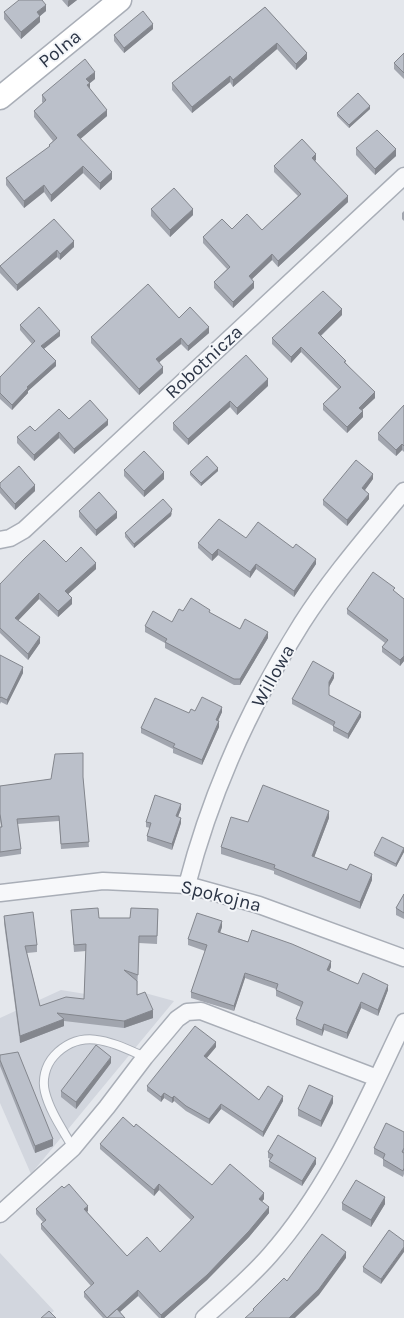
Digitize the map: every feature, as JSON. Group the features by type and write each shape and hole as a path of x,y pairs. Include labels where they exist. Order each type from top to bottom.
{"street":[{"name":"Polna","path":"0,98 120,0"},
{"name":"Robotnicza","path":"0,540 10,538 24,530 404,176"},
{"name":"Willowa","path":"187,885 196,850 222,775 258,700 302,622 356,548 404,491"},
{"name":"Spokojna","path":"0,893 103,882 187,885 259,904 404,958"},
{"path":"0,1214 73,1148 145,1057 177,1019 187,1012 201,1011 377,1078"},
{"path":"204,1318 270,1256 320,1190 346,1143 404,1022"}],"lane":[{"path":"73,1148 52,1110 45,1091 44,1074 51,1060 62,1047 85,1038 110,1041 145,1057"}],"shaded area":[{"path":"61,990 104,997 145,993 174,1001 31,1174 0,1103 0,1018"},
{"path":"0,1253 54,1311 45,1318 0,1318"}],"building":[{"path":"19,0 42,0 46,5 37,12 40,16 21,32 4,12"},
{"path":"265,7 307,53 296,64 277,43 233,80 230,76 192,107 172,83"},
{"path":"143,11 153,24 124,48 114,35"},
{"path":"404,53 404,73 394,63"},
{"path":"85,59 95,72 86,79 90,83 87,85 107,110 77,135 112,172 100,183 83,166 51,195 44,185 24,201 6,178 50,146 57,138 34,111 46,100 42,95"},
{"path":"358,93 370,106 349,125 337,113"},
{"path":"377,130 396,149 375,169 356,148"},
{"path":"302,139 316,154 312,158 348,196 278,261 272,254 249,276 254,282 233,302 214,282 230,267 203,237 222,219 232,229 247,214 262,230 301,194 274,166"},
{"path":"174,188 193,209 170,230 151,209"},
{"path":"54,219 74,241 60,254 57,250 17,285 0,266"},
{"path":"148,284 179,318 190,307 209,327 188,346 181,338 156,359 163,367 139,389 91,337"},
{"path":"323,291 342,309 318,333 375,392 359,408 363,411 347,427 323,404 341,387 301,347 291,357 272,338"},
{"path":"39,307 60,331 41,346 56,361 27,387 12,405 0,393 0,377 35,341 20,325"},
{"path":"246,355 268,379 237,408 230,401 188,439 173,423"},
{"path":"90,400 108,420 74,449 59,432 34,455 17,437 30,426 35,431 59,409 69,419"},
{"path":"404,405 404,446 402,444 396,450 378,433"},
{"path":"144,451 164,472 144,491 124,470"},
{"path":"207,456 218,468 201,483 190,472"},
{"path":"356,460 373,474 362,488 369,494 347,520 323,500"},
{"path":"19,466 35,485 15,504 0,487 0,483"},
{"path":"99,492 117,512 96,530 79,511"},
{"path":"163,499 172,509 171,512 134,544 125,533"},
{"path":"219,519 246,538 258,522 293,548 296,544 316,559 294,591 256,564 250,572 218,549 212,555 198,543"},
{"path":"44,540 66,562 81,547 96,563 65,591 72,598 58,611 39,593 15,618 40,637 28,654 0,628 0,584"},
{"path":"373,572 395,588 393,590 404,599 404,656 400,660 382,647 388,640 347,609"},
{"path":"191,598 210,610 209,612 240,629 245,619 268,632 240,679 234,679 165,642 167,639 145,626 153,611 172,622 179,609 183,611"},
{"path":"0,655 23,667 7,700 0,698"},
{"path":"313,661 334,673 329,682 329,695 361,712 348,734 333,726 335,722 292,699"},
{"path":"202,697 222,707 216,720 219,721 202,760 173,747 175,744 141,728 155,698 189,713 191,709 195,711"},
{"path":"83,753 83,777 89,842 61,844 59,816 17,819 21,849 0,852 0,827 2,827 0,786 51,779 55,754"},
{"path":"263,785 329,811 312,856 347,870 350,864 372,874 360,902 274,868 275,865 221,847 231,817 248,822"},
{"path":"155,795 181,804 176,816 181,818 172,844 147,836 151,823 146,822"},
{"path":"382,837 404,848 396,864 374,853"},
{"path":"404,894 404,913 396,908"},
{"path":"98,908 99,918 130,918 131,908 158,909 157,936 139,936 138,975 124,970 137,981 137,995 145,992 153,1010 124,1021 57,1013 64,1019 20,1036 4,916 33,912 37,945 25,946 40,1006 66,997 84,999 86,944 74,945 71,910"},
{"path":"197,913 222,921 218,932 248,942 252,930 292,944 331,961 327,970 358,984 363,973 388,985 378,1010 361,1002 347,1033 324,1024 322,1030 296,1019 303,1002 276,990 278,984 245,973 234,1006 191,992 207,945 188,939"},
{"path":"195,1026 216,1042 204,1056 259,1100 268,1086 283,1096 263,1132 221,1104 209,1119 186,1106 174,1096 172,1098 164,1093 161,1097 147,1086"},
{"path":"96,1045 111,1057 76,1102 61,1091"},
{"path":"18,1052 53,1139 35,1146 0,1060 0,1055"},
{"path":"309,1085 333,1096 321,1121 298,1109"},
{"path":"123,1117 134,1127 136,1124 212,1185 230,1164 264,1193 259,1199 269,1207 207,1275 161,1315 138,1290 107,1318 84,1292 94,1283 41,1224 46,1220 36,1209 62,1186 64,1188 69,1184 88,1206 84,1209 127,1256 147,1237 160,1252 194,1217 159,1184 154,1190 100,1144"},
{"path":"386,1123 404,1132 403,1171 383,1159 385,1154 374,1148"},
{"path":"278,1135 316,1158 302,1181 269,1161 273,1155 268,1152"},
{"path":"356,1180 385,1197 371,1220 342,1203"},
{"path":"389,1230 404,1241 404,1247 381,1279 363,1267"},
{"path":"322,1234 346,1252 319,1289 289,1318 245,1318 284,1278 287,1281"},
{"path":"117,1309 125,1318 107,1318"},
{"path":"49,1311 56,1318 41,1318"}]}
